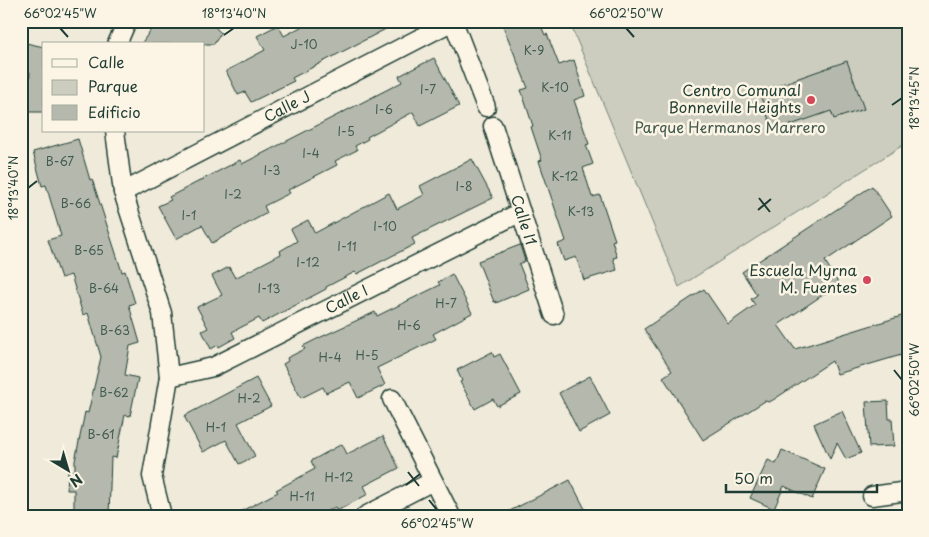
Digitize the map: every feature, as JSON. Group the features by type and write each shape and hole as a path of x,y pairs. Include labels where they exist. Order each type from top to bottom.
{"street":[{"path":"118,42 127,21"},
{"path":"453,21 486,107"},
{"name":"Calle J","path":"123,192 453,21"},
{"name":"Calle I1","path":"493,126 554,315"},
{"path":"115,132 123,192 162,312 169,377 152,476 162,516"},
{"name":"Calle I","path":"169,377 213,367 521,212"},
{"path":"392,399 451,516"},
{"path":"365,516 433,481"},
{"path":"872,496 908,491"}],"green space":[{"name":"Parque Hermanos Marrero","path":"569,21 908,21 908,142 679,287"}],"building":[{"path":"157,21 209,21 221,33 214,44 205,44 205,42 142,42"},
{"path":"312,21 401,21 292,78 294,81 251,102 245,92 238,95 226,71 265,50 257,36 278,25 284,36"},
{"path":"501,21 539,21 545,35 547,34 559,65 574,60 585,96 574,100 589,144 586,145 593,164 583,168 592,197 600,195 615,240 612,241 617,257 613,258 617,270 584,280 576,257 564,261 558,244 566,241 539,161 542,160 521,90 528,88"},
{"path":"26,43 42,47 42,112 28,112 30,72 21,70"},
{"path":"434,58 459,106 420,126 413,112 367,137 368,139 355,146 357,150 335,161 337,165 288,190 290,193 264,206 267,213 212,243 202,225 176,239 158,206 171,200 169,197 240,160 242,164 402,82 399,76"},
{"name":"Centro Comunal Bonneville Heights","path":"847,61 864,109 834,119 831,111 773,131 759,92"},
{"path":"78,139 90,180 92,179 122,272 125,271 135,303 129,305 140,343 130,346 125,375 138,378 130,416 125,415 116,458 111,457 109,516 74,516 74,490 67,490 68,471 75,471 75,461 85,412 88,413 101,357 88,313 83,315 71,275 61,278 48,240 61,236 46,185 42,186 33,152"},
{"path":"472,159 493,198 412,238 415,244 357,274 355,272 262,323 259,318 232,332 235,338 219,347 218,345 211,349 202,331 208,328 197,307 222,295 212,276 229,267 235,278 281,254 280,251 297,241 291,229 308,220 315,233 389,193 397,209 424,195 420,186"},
{"path":"872,186 892,216 825,261 839,284 778,325 795,349 908,314 908,353 837,374 832,361 773,400 765,401 703,440 663,377 672,371 644,329 704,289 728,324 755,305 751,299 757,295 742,272"},
{"path":"520,245 525,261 519,264 529,289 496,303 478,261"},
{"path":"452,274 472,313 433,334 436,339 377,368 385,385 358,398 350,382 326,393 323,387 301,398 283,364 288,361 287,358 305,349 303,346 319,338 375,312 377,316 440,285 438,282"},
{"path":"492,352 494,357 500,354 521,394 497,406 493,399 475,409 460,382 462,381 457,370"},
{"path":"590,376 610,415 579,432 559,393"},
{"path":"256,378 271,406 238,423 255,456 239,464 226,440 203,452 184,416"},
{"path":"888,401 889,419 892,419 894,446 869,447 866,402"},
{"path":"842,411 861,453 846,459 837,443 830,459 814,424"},
{"path":"383,436 399,468 364,486 368,494 337,511 335,507 318,516 232,516 278,492 276,490 315,469 311,461 342,444 347,454"},
{"path":"782,450 825,469 812,499 784,486 774,509 750,498 768,460 776,464"},
{"path":"570,480 585,509 573,516 500,516"}],"place":[{"name":"Centro Comunal Bonneville Heights","path":"811,100"},
{"name":"Escuela Myrna M. Fuentes","path":"867,280"}]}
